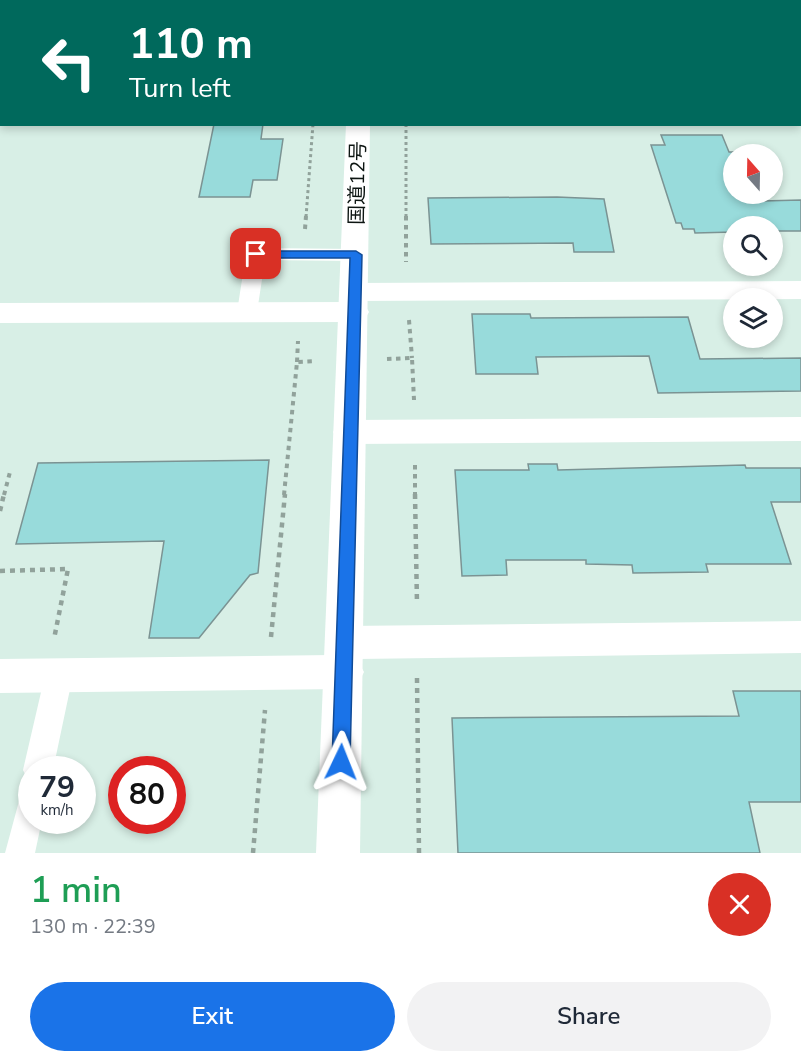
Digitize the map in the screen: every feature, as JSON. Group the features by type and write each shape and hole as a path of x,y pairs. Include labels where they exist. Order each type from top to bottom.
{"main road":[{"name":"国道12号","path":"338,853 355,302 358,126"},
{"path":"0,313 247,312 355,302 406,291 801,290"},
{"path":"350,432 801,429"},
{"path":"0,676 268,673 417,642 801,638"}],"lane":[{"path":"247,312 256,254 356,255"},
{"path":"40,756 53,675"},
{"path":"20,853 24,834"}],"path":[{"path":"406,126 406,291 415,431 418,853"},
{"path":"253,853 297,362 412,358"},
{"path":"0,510 10,472"},
{"path":"0,571 68,568 53,675"}],"building":[{"path":"214,126 263,126 261,139 283,139 277,180 253,180 250,197 199,197"},
{"path":"661,135 722,135 726,144 723,144 723,204 783,204 783,200 801,200 801,231 783,231 783,216 723,216 723,232 695,233 694,229 683,229 681,223 676,223 651,145 665,145"},
{"path":"428,198 604,199 614,252 574,252 573,243 431,244"},
{"path":"472,314 530,314 531,318 688,317 700,359 801,358 801,391 658,393 649,356 536,357 538,374 476,374"},
{"path":"269,460 258,573 250,575 199,638 149,638 164,541 16,544 38,463"},
{"path":"528,464 557,464 558,470 745,465 746,468 801,468 801,502 771,502 791,564 706,564 708,572 633,573 632,565 586,564 586,560 506,560 507,575 462,576 455,470 529,470"},
{"path":"733,691 801,691 801,802 749,802 760,853 458,853 452,718 739,716"}],"route":[{"path":"256,254 356,255 341,762"}]}
